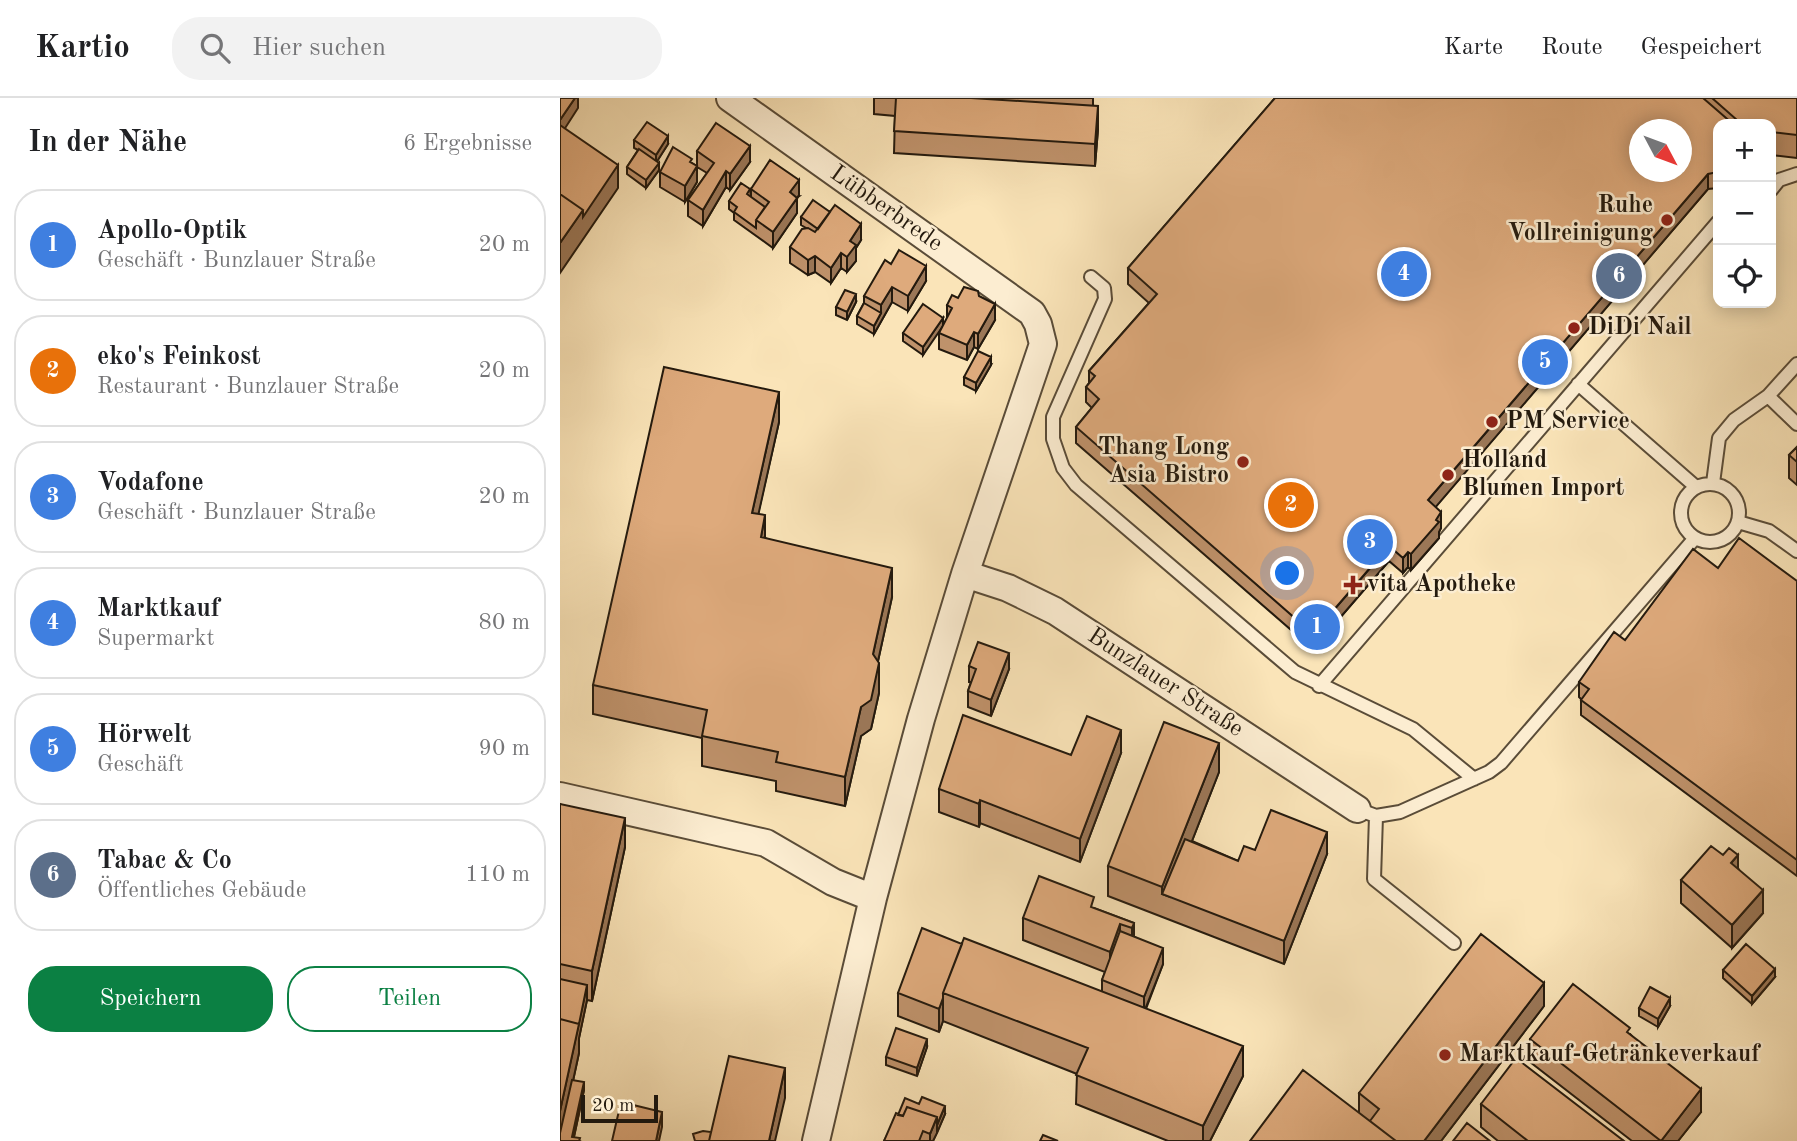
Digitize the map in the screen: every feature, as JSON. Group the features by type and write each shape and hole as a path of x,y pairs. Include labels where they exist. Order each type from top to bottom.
{"street":[{"name":"Lübberbrede","path":"730,98 1032,313 1038,324 1043,344 1039,365 965,574"},
{"name":"Bunzlauer Straße","path":"965,574 1008,588 1055,611 1367,813"},
{"path":"816,1141 873,898 926,700 965,574"},
{"path":"560,796 766,843 846,889 873,898"}],"lane":[{"path":"1776,184 1779,180 1797,174"},
{"path":"1319,686 1713,228"},
{"path":"1091,277 1104,288 1105,299 1053,416 1053,439 1063,468 1076,485 1295,672 1319,686 1413,729 1474,779"},
{"path":"1713,484 1719,438 1734,420 1768,396 1797,364"},
{"path":"1578,384 1696,487"},
{"path":"1768,396 1797,424"},
{"path":"1713,484 1721,485 1735,497 1738,522 1734,530 1718,541 1695,538 1684,525 1681,508 1684,500 1696,487 1713,484"},
{"path":"1738,522 1769,531 1797,551"},
{"path":"1454,943 1374,879 1367,813 1400,812 1474,779 1501,762 1695,538"}],"building":[{"path":"560,98 575,98 560,120"},
{"path":"896,98 971,98 1098,106 1095,144 894,131"},
{"path":"1275,98 1703,98 1727,119 1713,119 1713,173 1708,174 1428,500 1441,512 1436,520 1439,522 1411,554 1408,552 1403,558 1389,546 1313,634 1076,427 1099,399 1086,387 1095,376 1089,371 1157,294 1128,268"},
{"path":"1712,98 1797,98 1797,135 1776,133 1776,119 1736,119"},
{"path":"647,122 668,136 656,155 634,140"},
{"path":"716,123 750,146 730,174 726,171 703,210 688,200 714,163 697,151"},
{"path":"560,125 618,165 583,217 583,210 560,194"},
{"path":"673,147 692,159 690,162 697,166 685,186 660,172"},
{"path":"639,149 659,163 646,180 627,167"},
{"path":"770,160 799,180 790,192 797,198 773,232 756,220 769,202 751,189"},
{"path":"741,183 750,189 747,194 765,207 756,220 756,228 734,212 737,207 729,201"},
{"path":"560,194 583,210 560,243"},
{"path":"813,200 830,212 818,229 801,217"},
{"path":"835,205 861,224 850,241 856,245 847,257 841,253 831,268 815,256 808,260 790,247 802,229 808,228 815,232"},
{"path":"899,250 926,266 908,296 892,287 881,305 864,296 885,260 891,264"},
{"path":"964,287 978,291 979,296 995,304 978,334 974,332 967,345 939,333 952,308 947,305 952,295 958,298"},
{"path":"845,290 856,294 847,312 836,307"},
{"path":"864,303 881,313 874,326 857,316"},
{"path":"923,304 943,318 923,347 903,333"},
{"path":"978,351 991,357 976,383 964,377"},
{"path":"664,367 779,392 752,513 765,515 761,537 892,568 873,654 879,663 871,700 861,707 845,777 776,762 778,752 702,736 707,710 593,685"},
{"path":"1797,447 1797,462 1789,455"},
{"path":"1739,538 1797,581 1797,860 1581,700 1589,689 1579,682 1614,632 1625,640 1693,549 1718,568"},
{"path":"978,642 1009,653 991,700 968,691 976,669 969,666"},
{"path":"963,715 1071,755 1087,716 1121,730 1080,839 980,800 979,804 939,789"},
{"path":"1164,722 1219,743 1162,887 1108,866"},
{"path":"560,804 625,818 592,971 560,964"},
{"path":"1271,810 1327,832 1284,941 1162,894 1185,839 1238,861 1244,846 1255,850"},
{"path":"1711,846 1723,855 1729,848 1738,855 1731,863 1763,890 1732,925 1681,880"},
{"path":"1039,876 1094,897 1091,907 1134,923 1132,928 1120,924 1110,952 1023,918"},
{"path":"922,928 962,944 939,1009 898,993"},
{"path":"1120,931 1163,948 1144,997 1102,980"},
{"path":"1481,934 1544,983 1424,1141 1396,1141 1370,1121 1379,1109 1359,1093"},
{"path":"964,938 1243,1046 1203,1126 1076,1075 1088,1048 943,993"},
{"path":"1746,944 1775,969 1752,996 1723,970"},
{"path":"560,979 587,985 579,1024 560,1019"},
{"path":"1573,984 1630,1028 1627,1032 1701,1089 1661,1141 1530,1039"},
{"path":"1650,987 1670,998 1658,1019 1639,1008"},
{"path":"560,1019 579,1024 560,1111"},
{"path":"896,1028 927,1039 917,1068 886,1057"},
{"path":"729,1056 785,1068 769,1141 709,1141"},
{"path":"1516,1058 1624,1141 1528,1141 1481,1104"},
{"path":"1303,1070 1396,1141 1250,1141"},
{"path":"572,1080 584,1082 572,1137 580,1138 579,1141 560,1141 560,1133"},
{"path":"922,1097 945,1106 937,1125 937,1117 907,1107 903,1116 898,1115 905,1098 919,1104"},
{"path":"621,1102 662,1112 656,1141 612,1141"},
{"path":"907,1107 937,1117 930,1134 923,1131 919,1141 884,1141 896,1113 903,1116"},
{"path":"1467,1123 1490,1141 1453,1141"},
{"path":"711,1132 709,1141 695,1141 693,1134"},
{"path":"1043,1135 1058,1141 1040,1141"}],"place":[{"name":"Ruhe Vollreinigung","path":"1667,220"},
{"name":"Marktkauf","path":"1404,274"},
{"name":"Tabac & Co","path":"1619,276"},
{"name":"DiDi Nail","path":"1574,328"},
{"name":"Hörwelt","path":"1545,362"},
{"name":"PM Service","path":"1492,422"},
{"name":"Thang Long Asia Bistro","path":"1243,462"},
{"name":"Holland Blumen Import","path":"1448,475"},
{"name":"eko's Feinkost","path":"1291,505"},
{"name":"Vodafone","path":"1370,542"},
{"name":"vita Apotheke","path":"1353,585"},
{"name":"Apollo-Optik","path":"1317,627"},
{"name":"Marktkauf-Getränkeverkauf","path":"1445,1055"}]}
